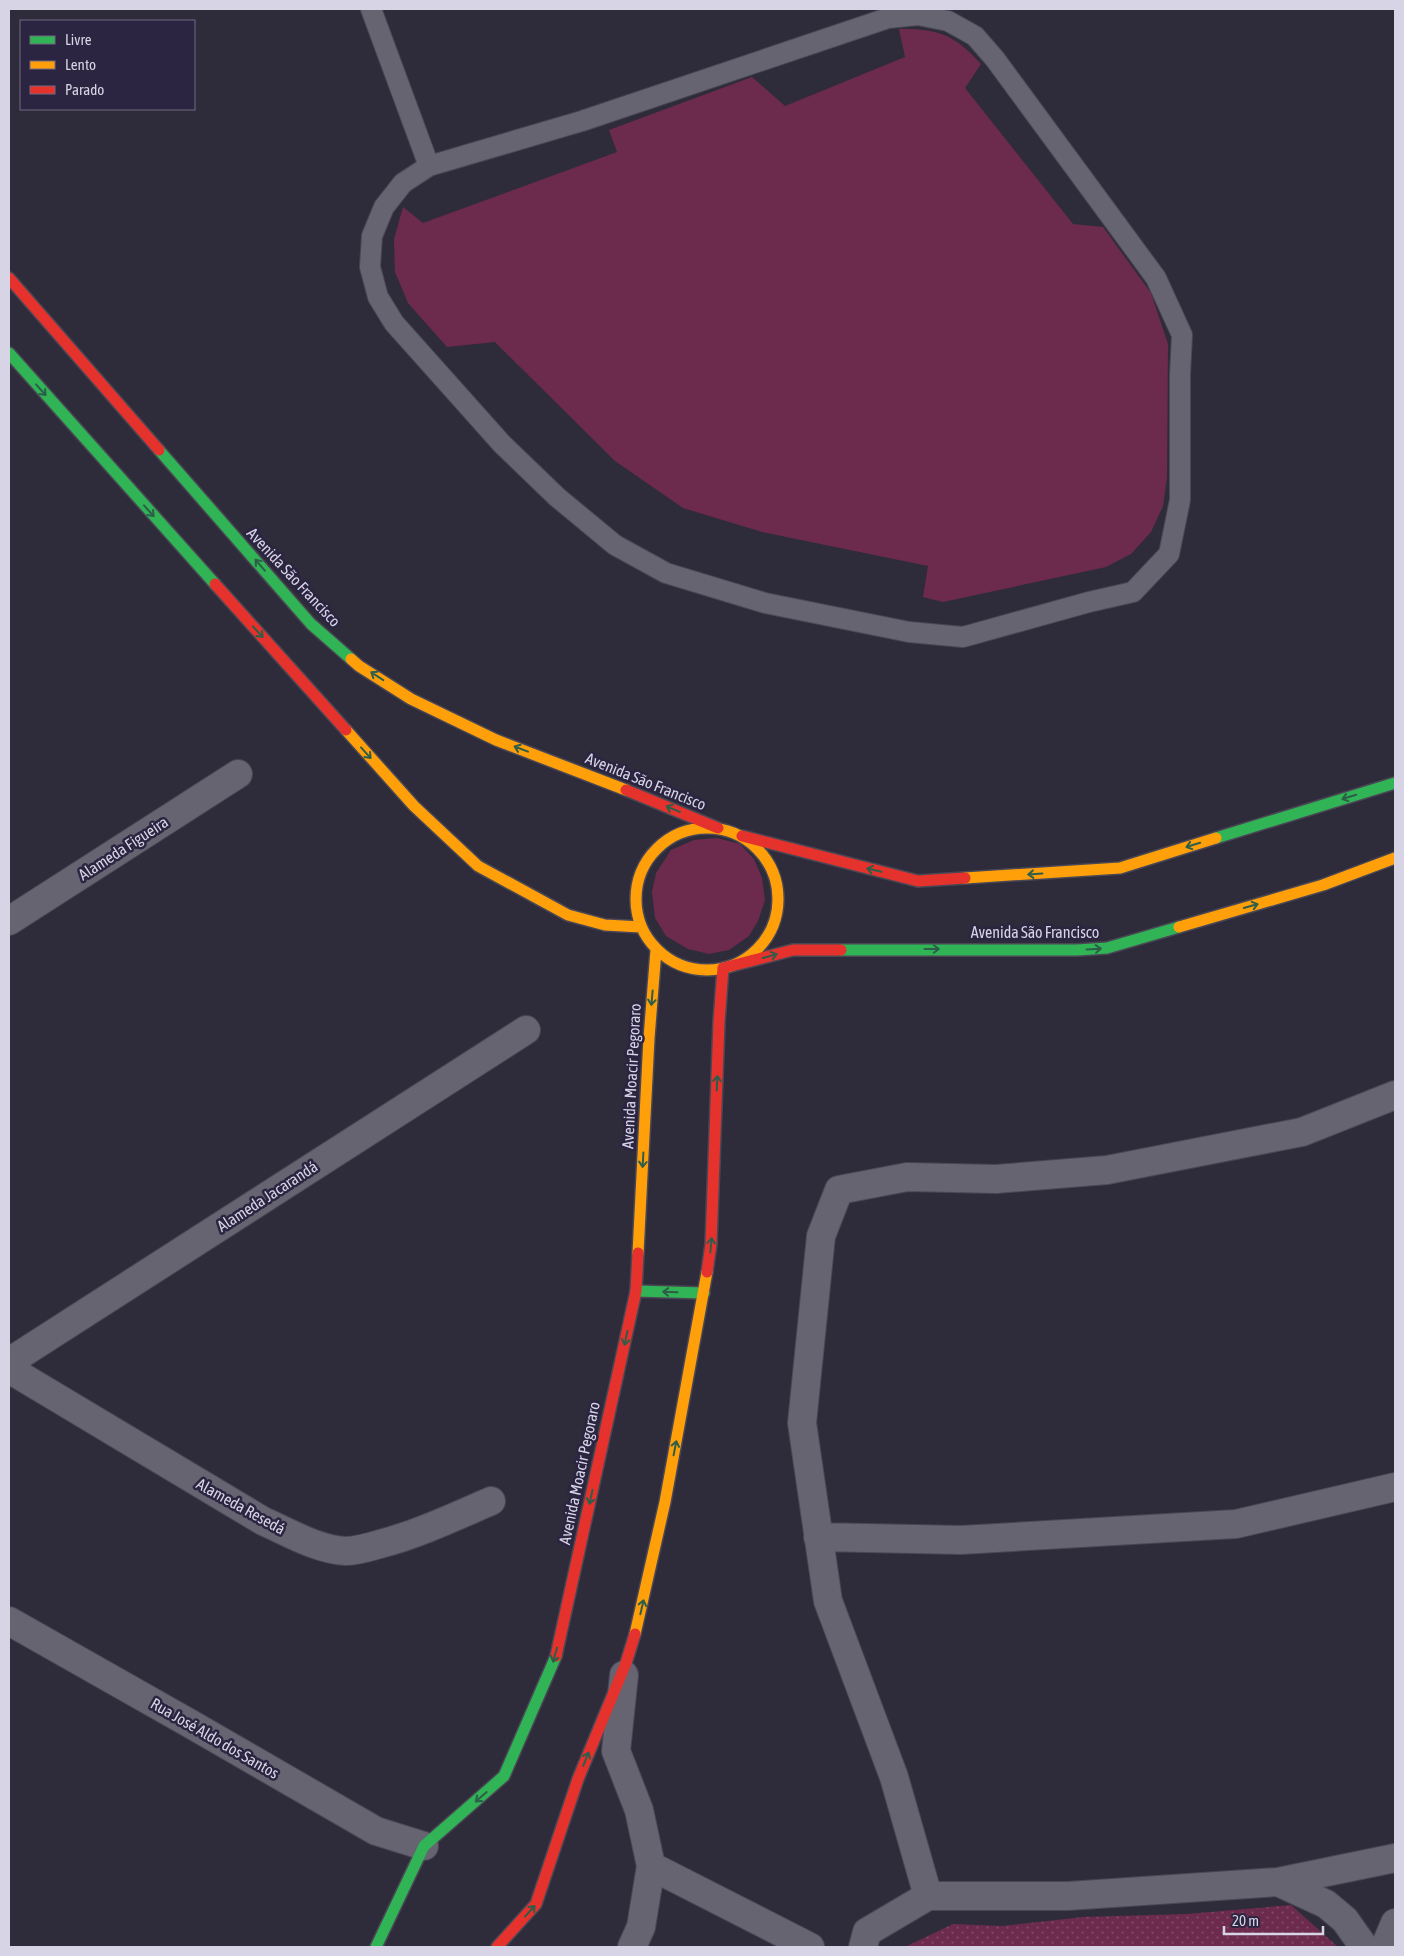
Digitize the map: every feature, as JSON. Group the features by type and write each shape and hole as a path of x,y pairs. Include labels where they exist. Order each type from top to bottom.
{"main road":[{"name":"Avenida São Francisco","path":"9,278 311,624 359,666 411,699 496,740 622,788 718,828"},
{"path":"9,353 414,806 478,866 568,915 605,925 641,927"},
{"path":"742,836 762,854 775,877 778,904 771,930 755,950 723,968 699,970 676,964 656,950 641,927 635,898 642,868 661,844 687,830 718,828 742,836 918,881 1120,868 1395,783"},
{"name":"Avenida São Francisco","path":"723,968 793,950 1077,950 1107,948 1323,886 1395,858"},
{"name":"Avenida Moacir Pegoraro","path":"376,1947 424,1846 504,1776 555,1659 636,1290 649,1038 656,950"},
{"path":"497,1947 536,1904 578,1779 626,1663 636,1632 665,1502 704,1293 711,1244 719,1022 723,968"},
{"path":"636,1290 704,1293"}],"street":[{"name":"Alameda Figueira","path":"9,921 238,774"},
{"name":"Alameda Jacarandá","path":"9,1362 526,1030"},
{"path":"928,1896 894,1777 828,1601 802,1423 821,1236 839,1190 907,1177 996,1179 1107,1170 1302,1132 1395,1095"},
{"name":"Alameda Resedá","path":"9,1369 263,1521 300,1538 324,1546 346,1551 379,1545 404,1538 491,1501"},
{"path":"818,1537 961,1540 1236,1524 1395,1487"},
{"name":"Rua José Aldo dos Santos","path":"9,1621 376,1831 424,1846"},
{"path":"626,1663 616,1752 640,1810 651,1866 641,1927 632,1947"},
{"path":"863,1947 867,1932 928,1896 1068,1896 1278,1882 1395,1858"},
{"path":"651,1866 810,1947"},
{"path":"1278,1882 1326,1904 1345,1920 1364,1947"},
{"path":"1385,1947 1395,1923"}],"lane":[{"path":"371,9 429,166"},
{"path":"918,14 948,21 975,36 995,59 1156,278 1182,335 1180,375 1180,500 1169,554 1133,592 1089,602 963,637 909,632 765,602 666,573 615,545 557,497 502,444 394,323 378,297 370,267 372,236 384,207 403,183 429,166 582,121 888,18 918,14"}],"shaded area":[{"path":"899,29 925,30 945,35 972,54 981,64 965,88 1073,224 1103,227 1151,293 1168,344 1167,478 1163,506 1151,532 1131,554 1106,567 943,602 923,597 928,566 762,532 683,508 615,461 495,342 447,347 408,303 395,272 394,239 403,207 423,223 617,152 609,130 752,77 785,106 905,57"},
{"path":"717,838 740,844 754,859 762,878 765,900 758,921 749,936 729,950 709,954 688,949 666,936 655,918 652,892 656,873 671,850 694,840"},
{"path":"1291,1905 1338,1947 905,1947 953,1924 1003,1926 1083,1917 1187,1914"}],"traffic: fast":[{"path":"9,353 215,584"},
{"path":"159,450 311,624 351,659"},
{"path":"1216,838 1395,783"},
{"path":"841,950 1077,950 1107,948 1179,927"},
{"path":"636,1291 704,1293"},
{"path":"376,1947 424,1846 504,1776 556,1656"}],"traffic: slow":[{"path":"351,659 411,699 496,740 626,790"},
{"path":"346,730 414,806 478,866 568,915 605,925 641,927"},
{"path":"707,828 734,834 746,840 757,849 766,860 772,872 778,899 772,926 766,938 757,949 746,958 734,964 707,970 680,964 668,958 657,949 648,938 642,926 636,899 642,872 648,860 657,849 668,840 680,834 707,828"},
{"path":"965,878 1120,868 1216,838"},
{"path":"1179,927 1323,885 1395,858"},
{"path":"638,1253 649,1038 656,950"},
{"path":"635,1634 665,1502 707,1272"}],"traffic: jam":[{"path":"9,278 159,450"},
{"path":"215,584 346,730"},
{"path":"626,790 718,828"},
{"path":"742,836 918,881 965,878"},
{"path":"707,1272 711,1244 719,1022 723,968 793,950 841,950"},
{"path":"556,1656 636,1291 638,1253"},
{"path":"497,1947 536,1904 578,1779 626,1663 635,1634"}]}
